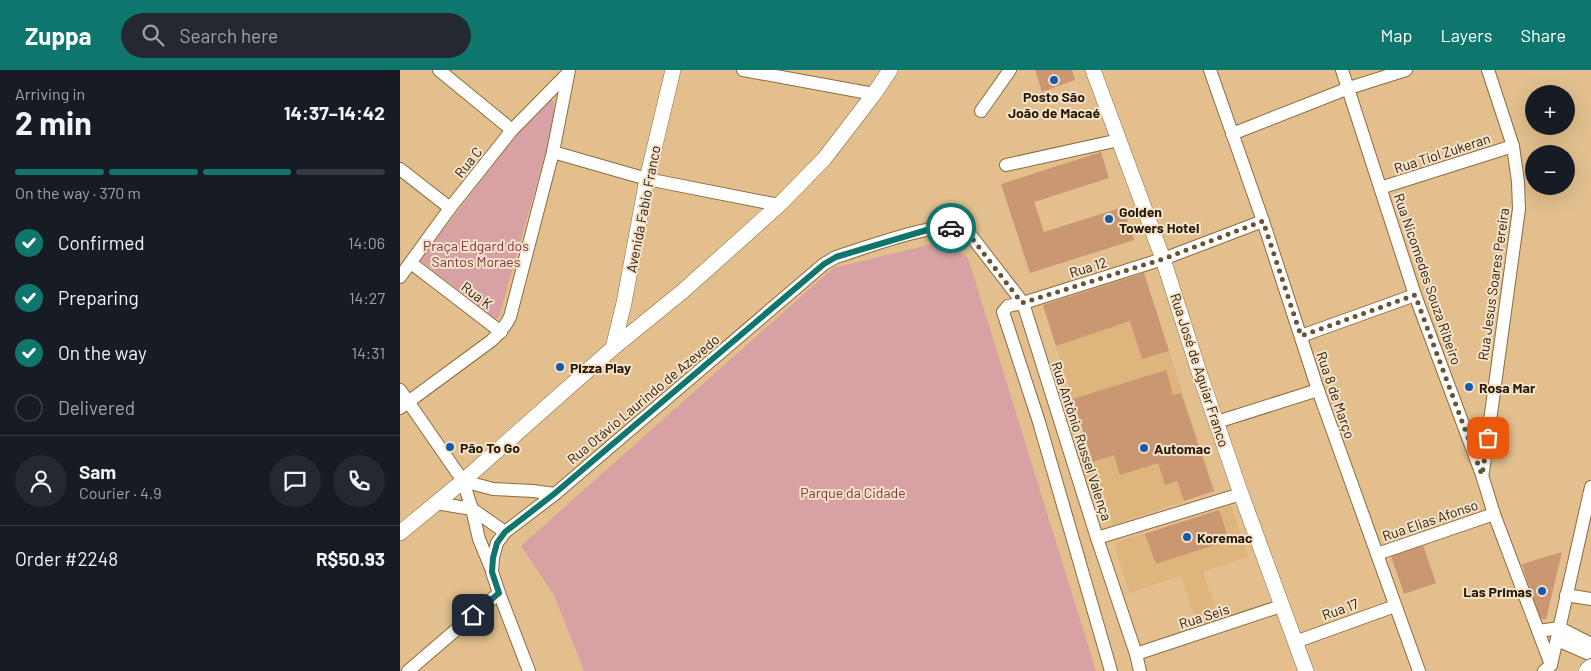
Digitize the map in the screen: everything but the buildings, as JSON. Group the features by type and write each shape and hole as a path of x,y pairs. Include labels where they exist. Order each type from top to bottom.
{"highway":[{"path":"1588,671 1590,655"}],"main road":[{"name":"Avenida Fabio Franco","path":"613,348 624,303 647,179 673,70"},
{"path":"400,533 613,348 683,291 779,205 824,158 874,94 890,70"},
{"name":"Rua José de Aguiar Franco","path":"1094,70 1163,259 1241,494 1306,671"},
{"path":"624,303 627,310 633,316 645,318 652,315"}],"street":[{"path":"439,70 512,130"},
{"path":"743,70 874,94"},
{"path":"981,111 1010,70"},
{"name":"Rua 8 de Março","path":"1210,70 1263,221 1318,390 1419,671"},
{"name":"Rua Nicomedes Souza Ribeiro","path":"1342,70 1415,295 1538,631 1548,668"},
{"path":"1232,134 1349,88 1406,70"},
{"name":"Rua Jesus Soares Pereira","path":"1482,475 1519,209 1518,182 1512,146 1488,70"},
{"path":"404,405 491,341 501,332 510,317 554,152 568,72"},
{"name":"Rua C","path":"400,277 450,208 512,130 568,72"},
{"path":"1006,166 1120,140"},
{"name":"Rua Tiol Zukeran","path":"1380,188 1512,146"},
{"path":"554,152 647,179 779,205"},
{"path":"400,169 450,208"},
{"name":"Rua 12","path":"1111,671 1038,422 1003,312 1008,306 1163,259 1263,221"},
{"name":"Rua Otávio Laurindo de Azevedo","path":"529,671 492,572 497,543 505,532 554,494 824,264 836,257 927,230 959,228 968,233"},
{"name":"Rua Antônio Russel Valença","path":"968,233 1022,303 1140,671"},
{"name":"Rua K","path":"411,263 501,332"},
{"path":"1301,336 1415,295"},
{"path":"400,390 404,405 462,481 472,509 479,539 492,572"},
{"path":"1218,422 1318,390"},
{"path":"462,481 493,490 532,491 554,494"},
{"path":"1548,668 1558,634 1591,487"},
{"path":"1097,538 1241,494"},
{"path":"436,503 472,509 505,532"},
{"name":"Rua Elias Afonso","path":"1376,554 1494,514"},
{"path":"408,671 499,593"},
{"path":"1566,595 1591,599"},
{"name":"Rua Seis","path":"1136,654 1281,606"},
{"name":"Rua 17","path":"1295,642 1395,606"},
{"path":"1538,631 1558,634 1590,655"}],"shaded area":[{"path":"1144,273 1214,491 1113,525 1043,305"},
{"path":"1231,506 1248,557 1203,572 1219,618 1198,626 1181,576 1129,593 1114,543"}],"green space":[{"name":"Praça Edgard dos Santos Moraes","path":"552,100 557,113 499,317 495,319 420,260 538,107 546,101"},
{"name":"Parque da Cidade","path":"945,241 968,258 1096,671 584,671 554,595 521,546 833,268"}],"way so far":[{"path":"951,228 959,228 968,233 1022,303 1163,259 1263,221 1301,336 1415,295 1482,475 1488,438"}],"place":[{"name":"Posto São João de Macaé","path":"1054,80"},
{"name":"Golden Towers Hotel","path":"1109,219"},
{"name":"Pizza Play","path":"560,367"},
{"name":"Rosa Mar","path":"1469,387"},
{"name":"Pão To Go","path":"450,447"},
{"name":"Automac","path":"1144,448"},
{"name":"Koremac","path":"1187,537"},
{"name":"Las Primas","path":"1542,591"}],"route":[{"path":"473,615 499,593 492,572 493,558 497,543 505,532 554,494 824,264 836,257 927,230 951,228"}]}
